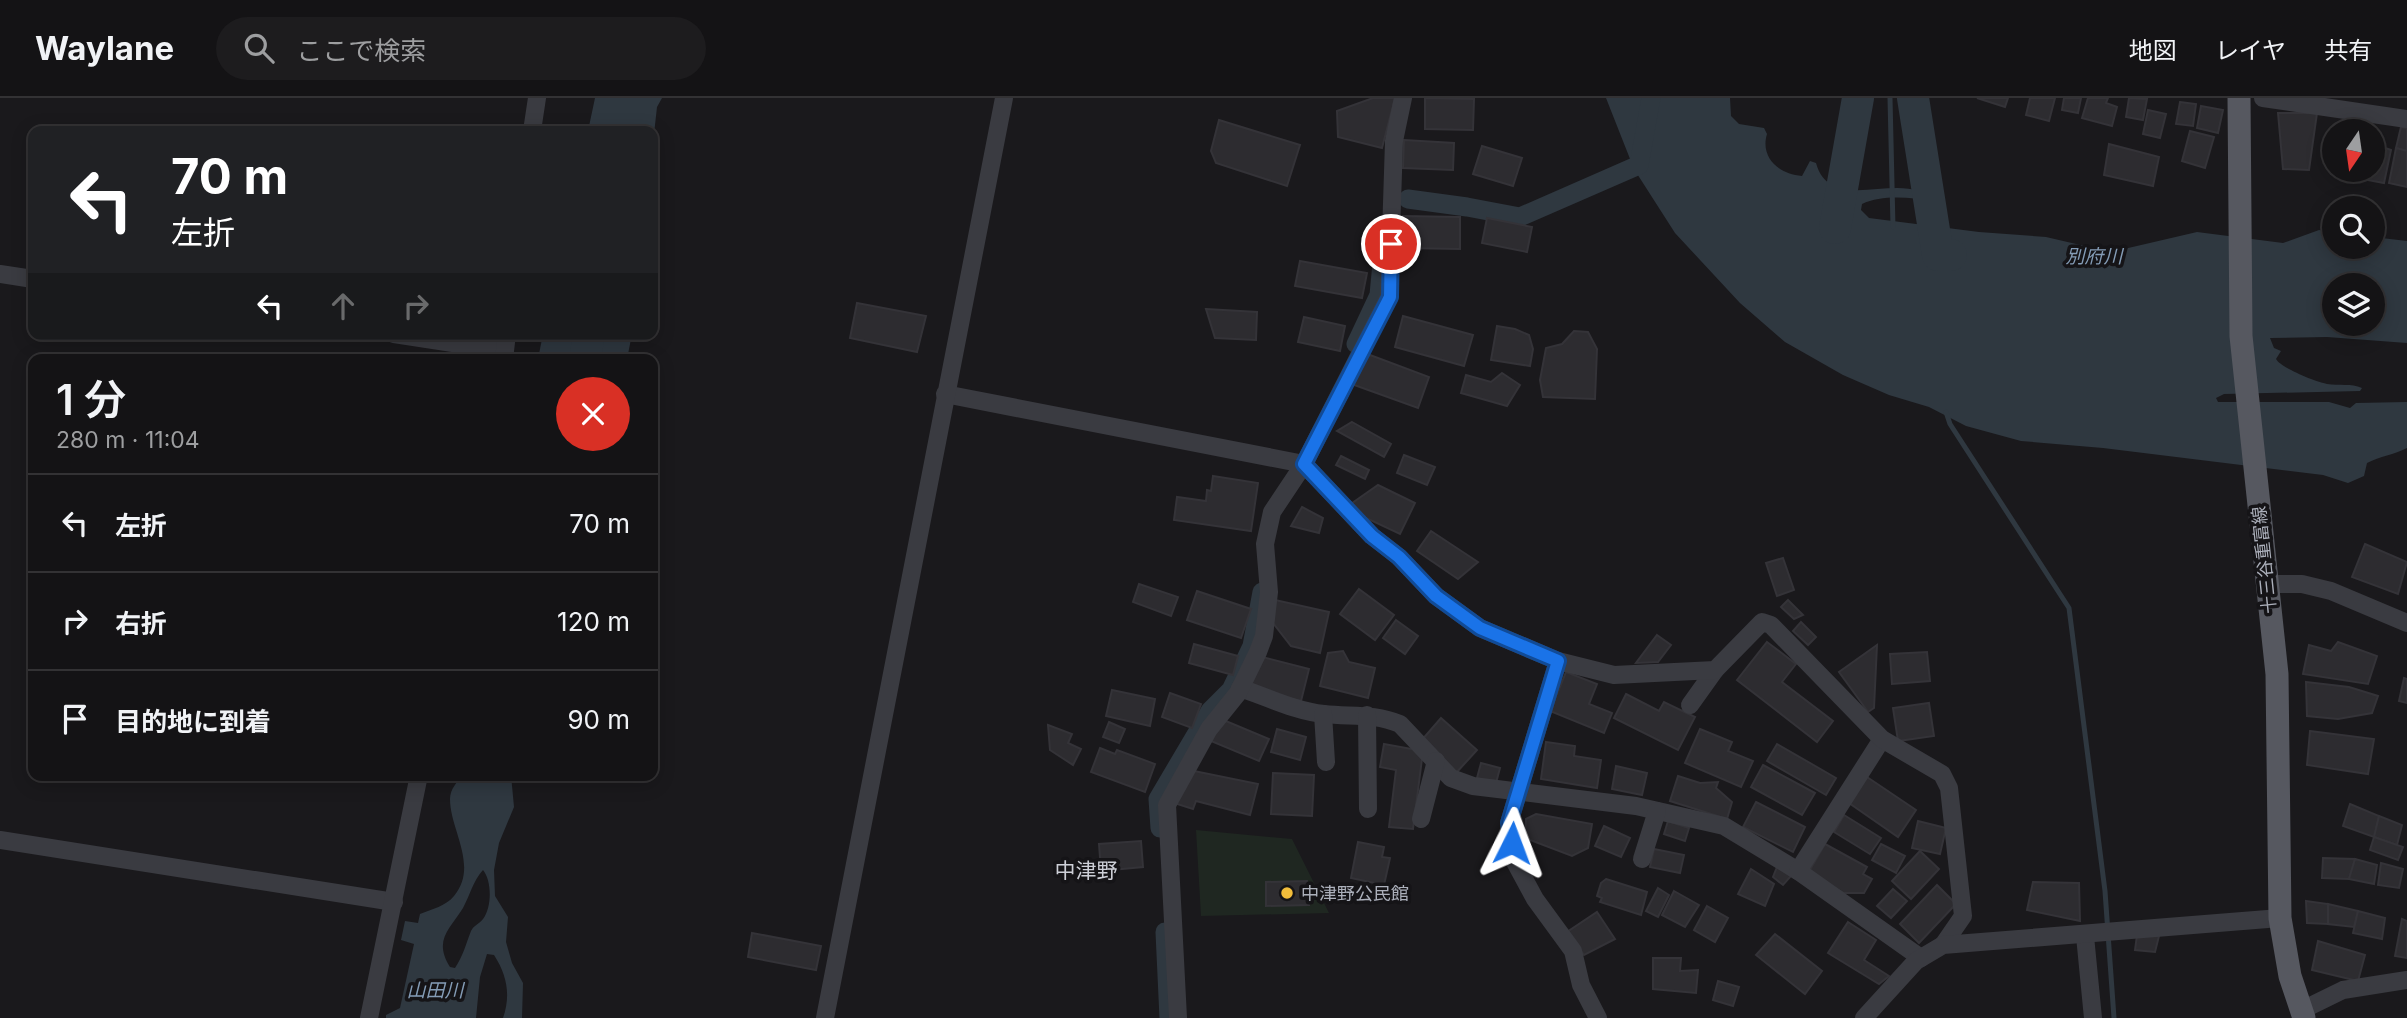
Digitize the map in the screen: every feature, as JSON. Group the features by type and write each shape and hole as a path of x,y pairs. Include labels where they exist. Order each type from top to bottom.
{"main road":[{"name":"十三谷重富線","path":"2239,98 2241,336 2277,674 2280,918 2290,976 2302,1015"}],"street":[{"path":"533,126 537,98"},
{"path":"825,1018 1004,98"},
{"path":"1178,1018 1167,805 1209,729 1240,688 1264,636 1269,592 1265,552 1267,528 1272,512 1304,464 1390,297 1394,141 1403,98"},
{"path":"2263,98 2407,119"},
{"path":"0,274 28,278"},
{"path":"442,340 505,348"},
{"path":"945,394 1304,464 1372,536 1399,557 1436,596 1480,628 1558,661 1614,675 1715,670"},
{"path":"2266,584 2302,584 2331,591 2407,623"},
{"path":"1690,705 1715,670 1762,622 1771,625 1882,739 1942,774 1949,788 1963,916 1943,946"},
{"path":"1558,661 1509,823 1515,862 1535,899 1573,951 1581,985 1598,1018"},
{"path":"1240,688 1323,714 1367,715 1400,724 1451,778 1473,786 1657,811 1724,826 1798,871 1921,958"},
{"path":"1323,714 1326,762"},
{"path":"1367,715 1368,809"},
{"path":"1798,871 1882,739"},
{"path":"1421,819 1436,761"},
{"path":"369,1018 418,781"},
{"path":"1642,859 1657,811"},
{"path":"0,840 394,902"},
{"path":"1864,1018 1921,958 1943,946 2280,918"},
{"path":"2091,934 2093,1018"},
{"path":"2302,1015 2343,990 2407,980"}],"shaded area":[{"path":"1196,830 1292,839 1329,913 1201,916"}],"water":[{"path":"595,98 662,98 657,107 655,126 589,126"},
{"path":"1606,98 1730,98 1731,116 1739,124 1764,128 1769,157 1785,172 1802,176 1810,161 1816,163 1823,177 1833,186 1860,190 1905,188 1918,191 1932,200 1897,198 1870,201 1862,204 1861,210 1869,218 1979,232 2046,237 2102,250 2124,249 2197,232 2283,243 2319,230 2322,230 2322,259 2385,259 2385,238 2407,241 2407,343 2327,337 2270,338 2274,348 2281,351 2276,359 2279,363 2322,383 2354,386 2362,388 2360,391 2224,394 2216,398 2218,402 2329,402 2350,408 2356,403 2407,402 2407,448 2367,463 2364,476 2348,483 2323,475 2103,448 2021,441 1966,426 1929,407 1889,395 1843,375 1785,342 1740,303 1675,233 1634,169"},
{"path":"542,340 631,340 628,354 587,354 586,351 585,354 539,354"},
{"path":"459,781 512,781 514,807 499,843 494,870 495,896 508,917 506,942 512,963 523,983 522,1018 503,1018 507,1001 505,978 494,955 487,954 480,977 476,1018 386,1018 386,1015 400,1008 414,944 401,940 405,921 418,923 420,914 447,902 461,884 464,860 451,811 450,795","holes":["483,870 490,894 486,914 471,931 455,968 450,967 443,949 445,935"]}],"building":[{"path":"1373,98 1395,98 1382,148 1338,137 1337,111"},
{"path":"1425,98 1474,99 1473,130 1425,129"},
{"path":"1977,98 2008,98 2005,107"},
{"path":"2030,98 2055,98 2049,121 2026,115"},
{"path":"2064,98 2081,98 2078,113 2062,110"},
{"path":"2088,98 2108,98 2106,103 2117,107 2112,126 2082,118"},
{"path":"2129,98 2147,99 2143,120 2126,117"},
{"path":"2180,102 2196,104 2193,126 2176,124"},
{"path":"2201,106 2223,110 2218,133 2197,128"},
{"path":"2148,110 2166,114 2160,138 2143,134"},
{"path":"2278,113 2317,113 2309,170 2283,169"},
{"path":"1219,120 1300,145 1287,186 1216,163 1211,151"},
{"path":"2401,127 2407,128 2407,151 2396,148"},
{"path":"2190,131 2214,137 2205,168 2182,161"},
{"path":"1404,140 1454,143 1453,170 1403,168"},
{"path":"2109,144 2159,157 2153,186 2104,175"},
{"path":"1482,146 1522,158 1513,186 1473,174"},
{"path":"2385,148 2391,150 2385,178"},
{"path":"2396,148 2407,151 2407,187 2389,183"},
{"path":"1403,216 1460,217 1460,249 1402,248"},
{"path":"1487,218 1532,227 1527,252 1482,243"},
{"path":"1300,261 1367,273 1362,298 1295,286"},
{"path":"857,303 926,316 917,352 850,338"},
{"path":"1206,309 1257,312 1256,340 1215,338"},
{"path":"1403,316 1473,335 1464,366 1395,347"},
{"path":"1304,317 1345,326 1340,351 1298,342"},
{"path":"1497,326 1529,335 1533,349 1530,366 1491,360"},
{"path":"1574,331 1588,332 1597,349 1595,399 1543,397 1540,380 1546,348 1562,344"},
{"path":"1370,355 1429,377 1418,408 1346,382"},
{"path":"1502,373 1520,385 1507,406 1461,393 1466,375 1491,382"},
{"path":"1352,422 1391,444 1384,457 1337,431"},
{"path":"1404,455 1435,467 1427,485 1397,473"},
{"path":"1341,456 1369,470 1365,479 1336,465"},
{"path":"1213,476 1258,483 1251,531 1174,520 1177,497 1206,501 1207,490 1211,491"},
{"path":"1378,485 1415,503 1400,534 1345,508"},
{"path":"1302,507 1323,518 1319,533 1291,526"},
{"path":"1431,531 1478,562 1458,579 1417,551"},
{"path":"2365,544 2407,562 2398,594 2352,577"},
{"path":"1783,558 1794,590 1777,596 1766,563"},
{"path":"1139,584 1178,597 1171,616 1133,602"},
{"path":"1359,589 1394,615 1375,640 1340,614"},
{"path":"1197,591 1251,609 1241,638 1187,620"},
{"path":"1275,600 1329,612 1320,653 1291,646 1270,619"},
{"path":"1788,600 1803,615 1794,619 1781,607"},
{"path":"1396,620 1418,636 1405,654 1383,638"},
{"path":"1801,622 1816,637 1808,645 1793,631"},
{"path":"1657,635 1671,645 1658,662 1636,663"},
{"path":"1767,642 1796,664 1782,682 1833,721 1817,742 1737,680"},
{"path":"2338,642 2377,656 2368,684 2303,674 2309,645 2331,651"},
{"path":"1194,644 1238,656 1233,675 1189,663"},
{"path":"1877,645 1874,708 1868,712 1839,672"},
{"path":"1343,651 1349,662 1375,668 1368,698 1320,686 1328,653"},
{"path":"1927,652 1930,681 1892,684 1890,654"},
{"path":"1258,656 1309,669 1301,701 1250,689"},
{"path":"1566,672 1597,684 1589,704 1612,713 1604,733 1550,711"},
{"path":"2404,678 2407,679 2407,703 2399,701"},
{"path":"2306,682 2349,687 2378,696 2372,713 2338,719 2307,716"},
{"path":"1112,690 1155,699 1150,726 1106,716"},
{"path":"1170,693 1201,704 1192,728 1162,717"},
{"path":"1626,694 1659,711 1664,702 1695,717 1678,750 1614,718"},
{"path":"1929,703 1934,736 1898,741 1893,708"},
{"path":"1441,718 1477,750 1456,773 1421,741"},
{"path":"1221,719 1269,739 1259,761 1211,741"},
{"path":"1109,722 1125,729 1119,743 1103,737"},
{"path":"1048,725 1072,734 1068,743 1081,749 1073,765 1050,750"},
{"path":"1277,729 1306,737 1300,760 1271,752"},
{"path":"1700,729 1732,742 1728,751 1753,761 1741,787 1685,763"},
{"path":"2310,731 2374,739 2368,774 2307,765"},
{"path":"1546,742 1575,746 1574,756 1601,760 1597,788 1541,779"},
{"path":"1384,744 1423,751 1413,829 1389,827 1396,770 1380,767"},
{"path":"1777,744 1836,778 1826,795 1767,761"},
{"path":"1100,748 1115,754 1117,750 1155,764 1145,792 1091,772"},
{"path":"1481,763 1500,768 1496,783 1477,778"},
{"path":"1763,765 1815,793 1802,815 1751,787"},
{"path":"1616,766 1647,773 1642,795 1612,789"},
{"path":"1194,771 1258,784 1250,815 1196,801 1193,809 1174,803"},
{"path":"1273,773 1314,775 1312,816 1271,814"},
{"path":"1678,776 1700,783 1718,782 1716,788 1732,802 1727,819 1670,801"},
{"path":"1867,777 1916,810 1898,837 1849,803"},
{"path":"1756,802 1805,827 1793,852 1743,827"},
{"path":"2350,804 2379,816 2374,837 2343,826"},
{"path":"1536,814 1592,824 1588,848 1572,856 1525,838 1526,819"},
{"path":"1844,815 1881,838 1870,854 1834,832"},
{"path":"2379,816 2402,825 2397,845 2374,837"},
{"path":"1668,821 1689,828 1685,841 1664,834"},
{"path":"1918,821 1946,828 1940,854 1912,848"},
{"path":"1604,826 1630,838 1621,857 1595,846"},
{"path":"2374,837 2403,847 2398,860 2370,850"},
{"path":"1141,841 1143,867 1101,871 1099,844"},
{"path":"1358,842 1384,847 1382,857 1390,858 1384,885 1351,878"},
{"path":"1825,844 1867,867 1863,874 1872,879 1864,893 1844,893 1808,873"},
{"path":"1881,844 1905,856 1896,873 1872,860"},
{"path":"1654,849 1684,855 1680,873 1650,867"},
{"path":"1920,851 1939,869 1911,899 1892,881"},
{"path":"2323,858 2355,859 2349,879 2322,878"},
{"path":"2355,859 2377,865 2374,884 2349,879"},
{"path":"2381,863 2403,869 2399,888 2378,885"},
{"path":"1777,867 1791,876 1783,885 1773,877"},
{"path":"1751,869 1774,884 1765,906 1738,894"},
{"path":"1606,879 1647,892 1641,915 1600,902 1602,898 1597,896 1601,883"},
{"name":"中津野公民館","path":"1307,881 1309,905 1266,906 1266,882"},
{"path":"2033,882 2079,883 2080,921 2027,910"},
{"path":"1937,885 1956,904 1919,943 1900,924"},
{"path":"1658,888 1669,895 1658,917 1646,911"},
{"path":"1893,889 1907,901 1891,918 1877,906"},
{"path":"1674,891 1699,905 1685,927 1662,915"},
{"path":"2306,901 2328,904 2328,924 2307,923"},
{"path":"2328,904 2358,911 2354,927 2328,924"},
{"path":"1707,906 1728,918 1715,942 1694,930"},
{"path":"2358,911 2385,918 2382,939 2353,933"},
{"path":"1597,912 1615,939 1584,955 1567,932"},
{"path":"2402,919 2407,921 2407,958 2395,956"},
{"path":"1848,922 1876,940 1864,960 1889,976 1879,984 1828,953"},
{"path":"752,933 821,946 816,970 748,957"},
{"path":"1775,934 1822,971 1805,994 1756,955"},
{"path":"2137,935 2159,936 2155,952 2135,950"},
{"path":"2318,941 2365,955 2358,981 2312,970"},
{"path":"1653,958 1681,958 1680,971 1698,970 1696,993 1653,989"},
{"path":"1718,981 1739,987 1733,1006 1713,1000"}],"waterway":[{"path":"1408,199 1520,217 1639,165 1651,98"},
{"name":"別府川","path":"1835,228 1858,98"},
{"path":"1890,98 1893,227"},
{"name":"別府川","path":"1913,98 1938,255 1951,255"},
{"path":"1356,344 1379,295 1383,253"},
{"name":"山田川","path":"586,354 588,340"},
{"path":"1946,412 1950,424 2069,608 2105,891 2114,1018"},
{"path":"1160,828 1158,799 1210,711 1231,690 1252,646 1262,592"},
{"path":"1165,932 1169,1018"}],"place":[{"name":"中津野公民館","path":"1287,893"}],"district":[{"name":"中津野","path":"1086,870"}],"route":[{"path":"1391,244 1390,297 1304,464 1372,536 1399,557 1436,596 1480,628 1558,661 1509,823 1512,843"}]}
